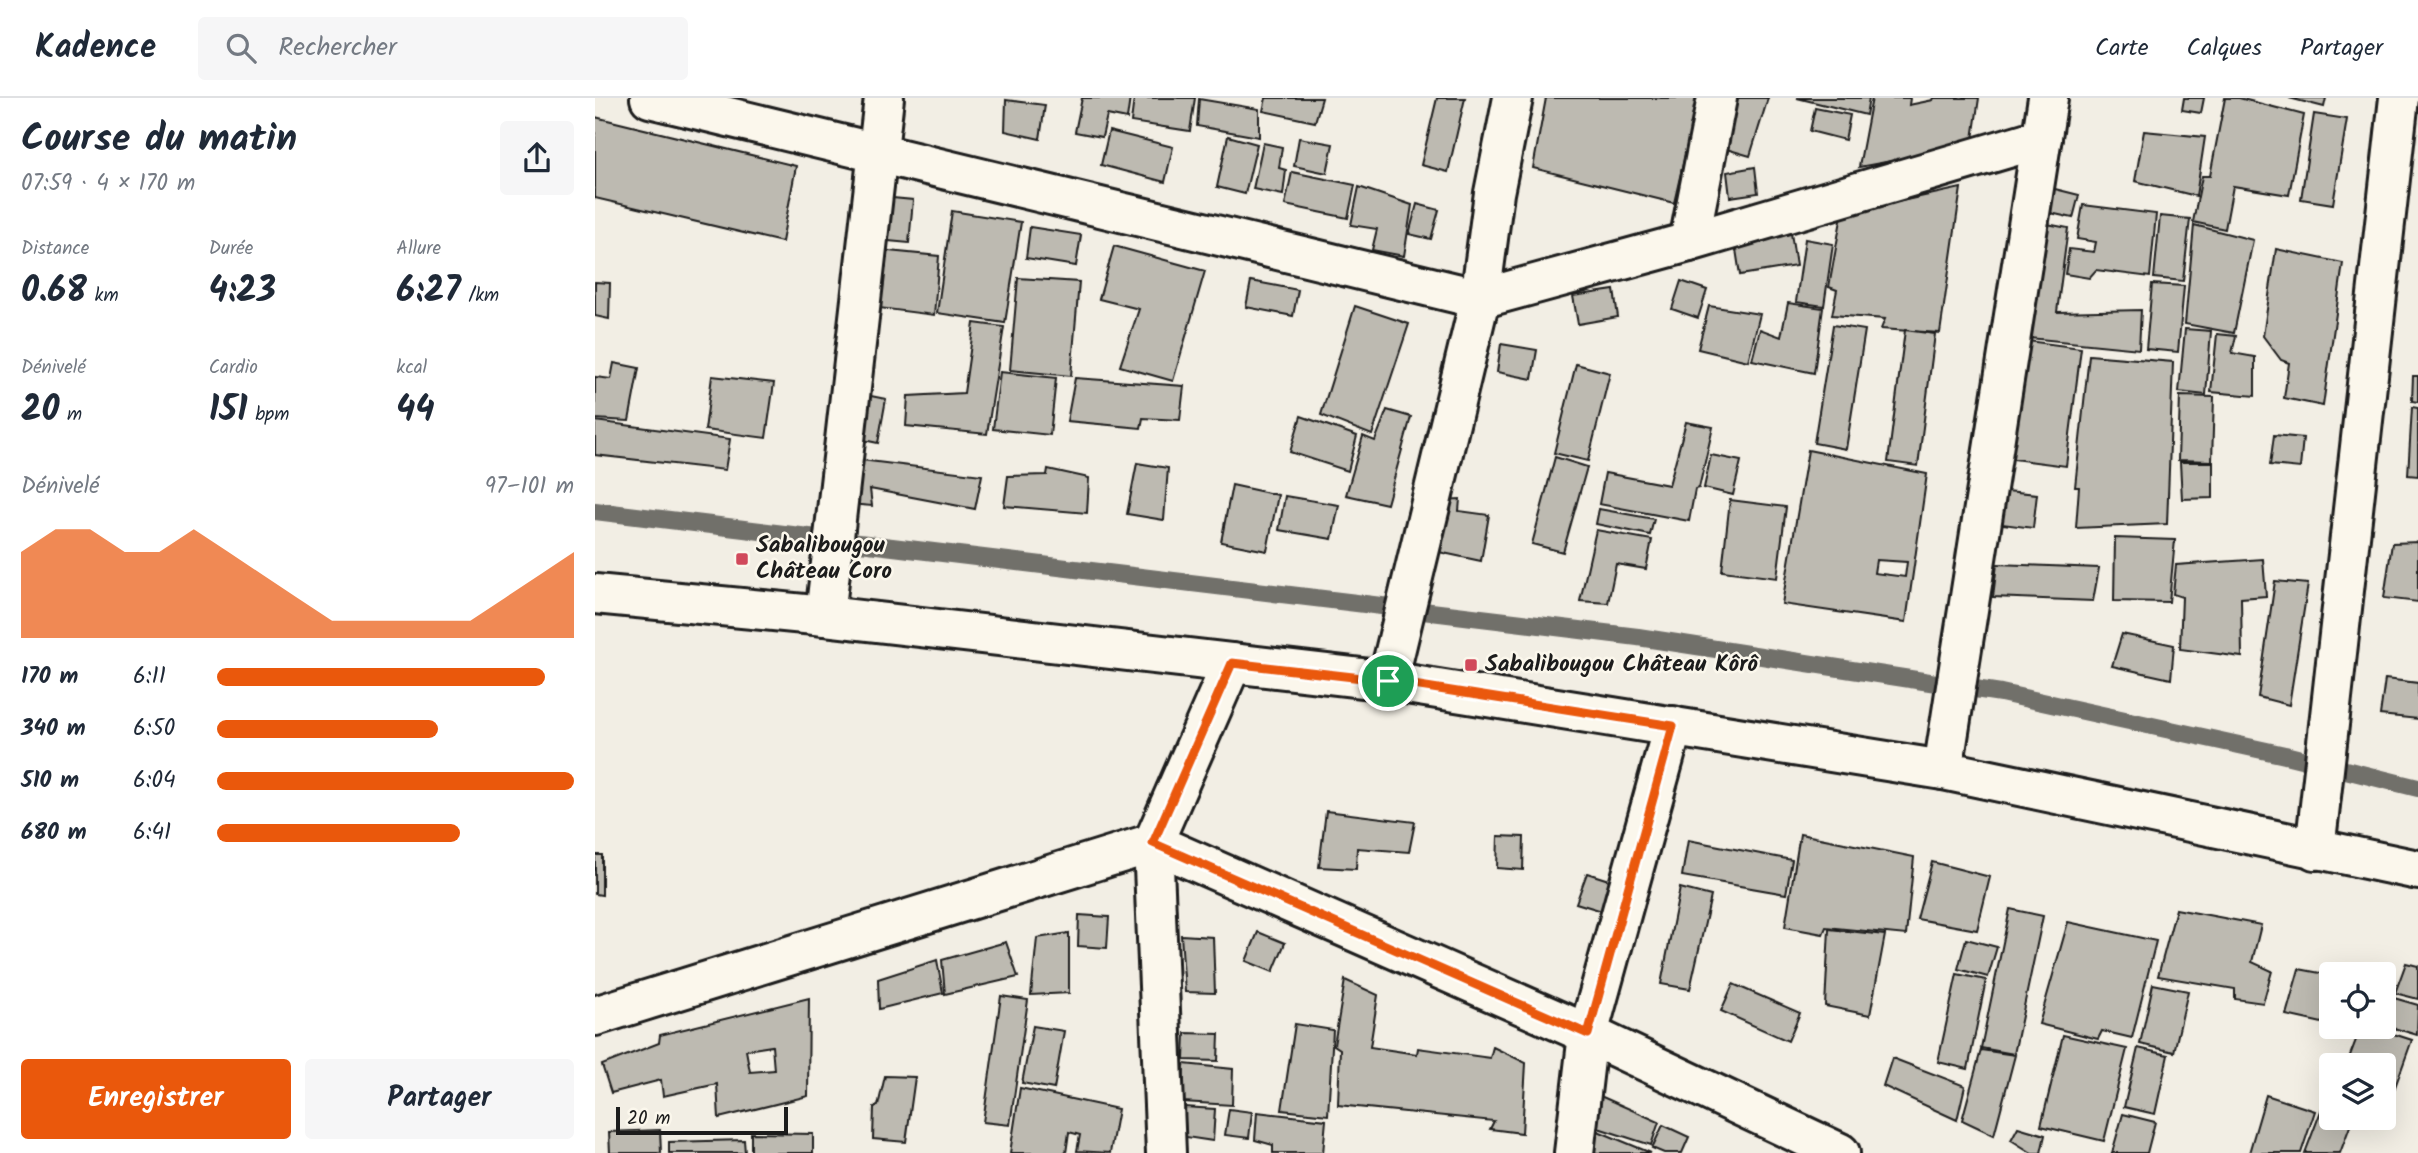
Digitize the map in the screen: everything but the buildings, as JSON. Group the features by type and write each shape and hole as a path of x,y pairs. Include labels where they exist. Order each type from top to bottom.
{"street":[{"path":"650,98 1480,299 1689,242 2042,138"},
{"path":"825,616 884,98"},
{"path":"1388,681 1480,299 1494,193 1513,98"},
{"path":"1689,242 1717,98"},
{"path":"1943,770 2048,98"},
{"path":"2315,850 2399,98"},
{"path":"595,594 825,616 1388,681 1943,770 2418,870"},
{"path":"1166,1153 1153,843 1232,663"},
{"path":"1574,1153 1588,1034 1673,726"},
{"path":"595,1016 1153,843 1588,1034 1840,1153"}],"waterway":[{"path":"595,511 1638,637 2001,693 2285,755 2418,788"}],"place":[{"name":"Sabalibougou Château Coro","path":"742,559"},
{"name":"Sabalibougou Château Kôrô","path":"1471,665"}],"route":[{"path":"1232,663 1388,681 1673,726 1588,1034 1153,843 1232,663"}]}
